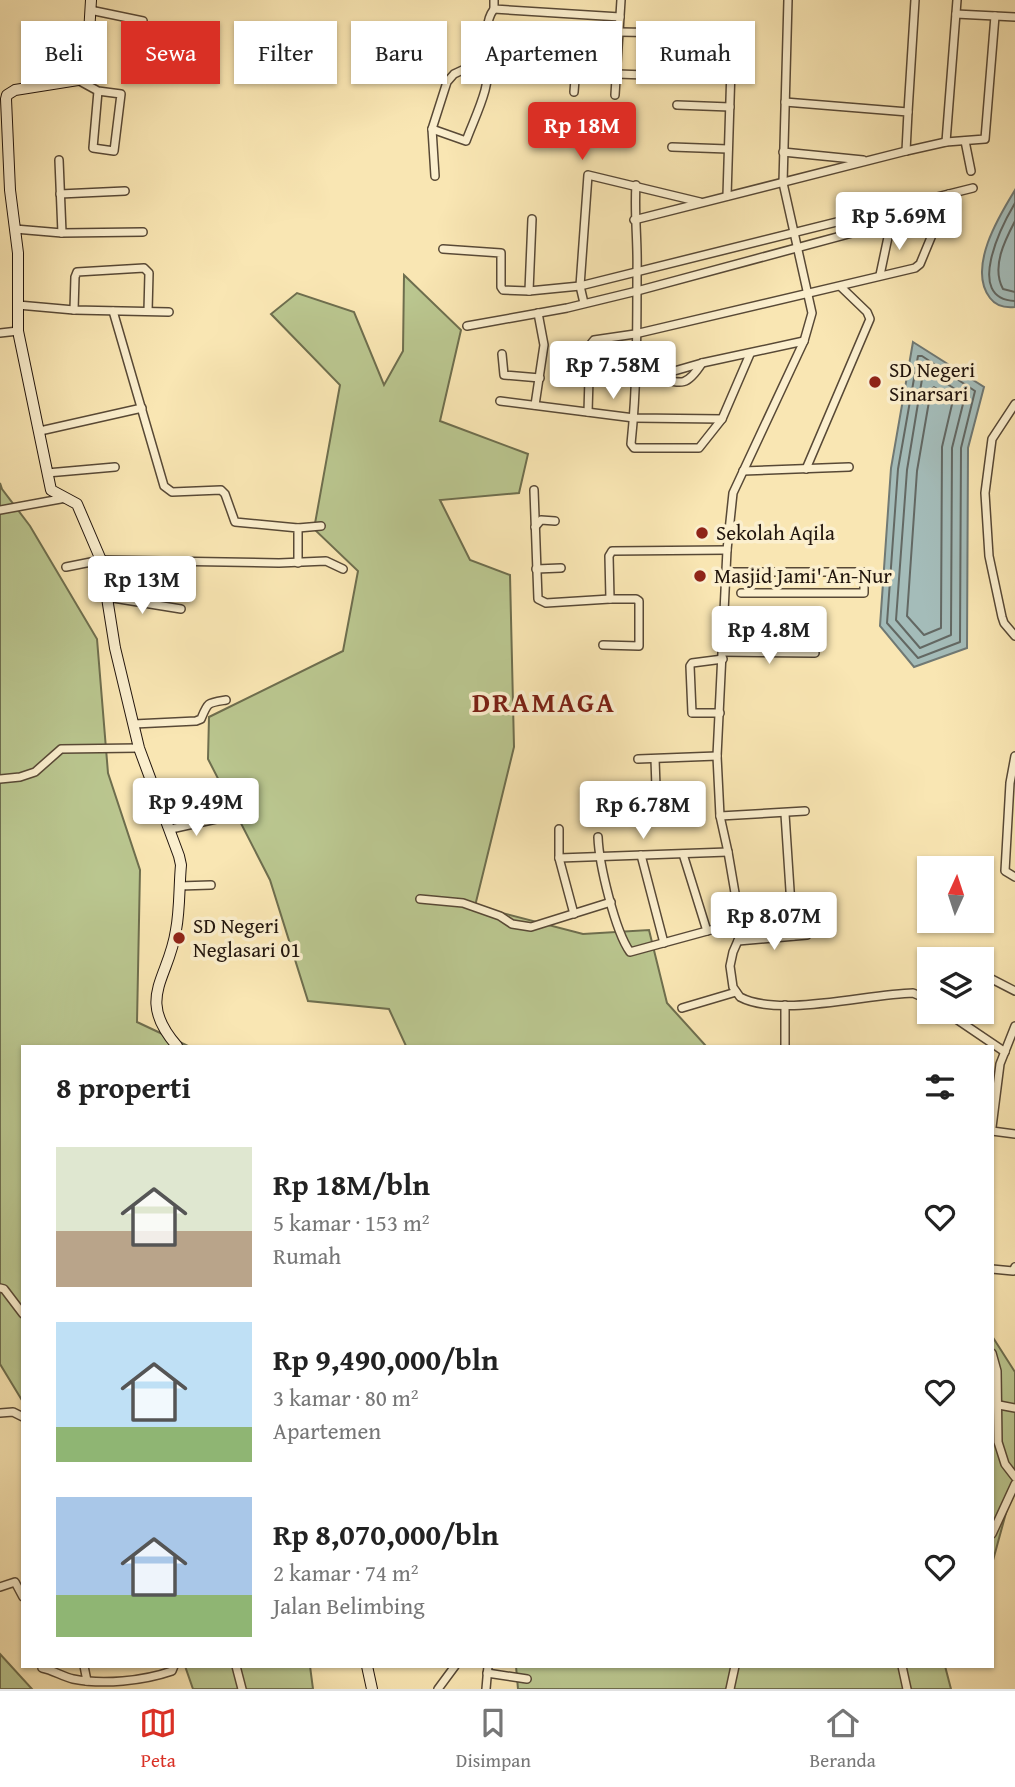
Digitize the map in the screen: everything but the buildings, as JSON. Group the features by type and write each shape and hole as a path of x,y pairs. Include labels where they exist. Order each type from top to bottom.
{"street":[{"path":"488,21 494,9 494,0"},
{"path":"620,21 621,0"},
{"path":"788,0 783,183 812,313 804,341 733,493 727,550 717,756 720,816 740,922 738,941 730,966 731,981 736,992 752,1002 785,1005 905,993 917,994"},
{"path":"906,151 915,0"},
{"path":"946,142 957,0"},
{"path":"90,5 143,21"},
{"path":"494,9 620,17"},
{"path":"956,14 1015,17"},
{"path":"634,220 906,151 946,142 984,139 987,136 995,16"},
{"path":"435,176 432,129 450,76 461,70"},
{"path":"54,84 5,92 5,190 15,229 18,331 47,473 53,492 77,504 102,560 115,648 139,748 171,829 181,865 176,930 160,977 156,1005 168,1036 176,1045"},
{"path":"85,84 98,92 121,94 114,151 93,148 98,92"},
{"path":"432,129 466,141 486,84"},
{"path":"574,92 575,84"},
{"path":"615,95 616,84"},
{"path":"727,196 731,84"},
{"path":"785,103 908,112"},
{"path":"677,105 730,107"},
{"path":"965,141 971,171"},
{"path":"672,147 728,149"},
{"path":"783,152 870,160"},
{"path":"59,160 62,233"},
{"path":"584,303 580,286 587,176 702,202"},
{"path":"636,185 636,382 631,444 634,447 694,449 701,446 722,419 750,354"},
{"path":"443,249 499,252 502,255 502,289 529,291 580,286 972,188"},
{"path":"61,194 125,191"},
{"path":"588,412 592,342 808,292 841,287 918,267 949,194"},
{"path":"467,326 637,291 941,209"},
{"path":"529,291 532,219"},
{"path":"880,275 891,223"},
{"path":"15,229 62,233 143,232"},
{"path":"74,310 77,272 144,268 149,273 148,311"},
{"path":"806,469 870,319 867,312 841,287"},
{"path":"18,305 74,310 169,312"},
{"path":"113,311 162,481 169,491 221,490 225,494 234,522 298,528 321,526"},
{"path":"536,405 544,345 538,313"},
{"path":"0,333 18,331"},
{"path":"636,382 702,363 804,341"},
{"path":"502,354 504,375 540,378"},
{"path":"654,376 686,382 693,377 702,363"},
{"path":"500,401 634,418 722,419"},
{"path":"1015,404 990,444 985,506 989,556 1002,617 1015,636"},
{"path":"40,431 142,408"},
{"path":"47,473 116,467"},
{"path":"743,471 849,467"},
{"path":"534,490 537,596 542,603 610,599 639,601 639,646 603,645"},
{"path":"0,510 66,498"},
{"path":"535,527 541,520 555,521"},
{"path":"298,528 298,563"},
{"path":"610,599 609,556 612,551 727,550"},
{"path":"66,567 102,560 298,563 326,561 343,569"},
{"path":"536,569 561,569"},
{"path":"726,572 864,572 864,593 741,593"},
{"path":"107,597 181,608"},
{"path":"720,713 692,713 692,663 723,656 815,653"},
{"path":"134,724 196,721 201,719 205,706 209,703 226,700"},
{"path":"0,779 35,772 61,749 139,748"},
{"path":"638,759 717,756"},
{"path":"1015,756 1010,783 1005,871 1015,877"},
{"path":"655,759 657,815"},
{"path":"720,816 805,811"},
{"path":"785,814 793,936"},
{"path":"171,829 216,819"},
{"path":"559,829 559,858 574,914"},
{"path":"598,837 599,856 611,902 628,951 632,953 740,922"},
{"path":"559,858 728,852"},
{"path":"683,854 707,931"},
{"path":"641,855 664,943"},
{"path":"179,886 211,884"},
{"path":"420,899 463,903 525,927 539,926 611,902"},
{"path":"738,941 807,935"},
{"path":"994,980 1015,991"},
{"path":"682,1008 736,992"},
{"path":"785,1005 785,1045"},
{"path":"964,1024 1005,1052"},
{"path":"994,1108 997,1076 1015,1026"},
{"path":"994,1129 1015,1134"},
{"path":"994,1269 1013,1271 1015,1267"},
{"path":"0,1289 4,1289 21,1311"},
{"path":"994,1360 999,1405 998,1442 1006,1464 1015,1477"},
{"path":"999,1405 1015,1408"},
{"path":"0,1413 13,1412 21,1416"},
{"path":"994,1530 1015,1484"},
{"path":"0,1587 15,1582 21,1593"},
{"path":"42,1668 71,1679 117,1681 161,1675 173,1668"},
{"path":"84,1668 87,1681"},
{"path":"237,1668 242,1689"},
{"path":"367,1668 372,1689"},
{"path":"438,1689 454,1668"},
{"path":"730,1689 735,1668"},
{"path":"902,1668 907,1689"},
{"path":"485,1689 487,1669 527,1679"}],"green space":[{"path":"404,275 461,330 440,421 528,454 519,493 440,500 470,560 510,575 514,747 475,906 583,934 649,930 667,1003 705,1045 406,1045 389,1009 308,1001 270,880 208,759 209,717 343,651 358,571 314,529 340,385 271,314 297,293 354,312 384,385 403,351"},
{"path":"0,483 30,526 97,639 108,773 140,870 137,1022 186,1045 21,1045 21,1399 0,1364"},
{"path":"994,1339 1015,1372 1015,1480 994,1557"},
{"path":"0,1654 32,1689 0,1689"},
{"path":"186,1668 310,1668 313,1689 193,1689"},
{"path":"516,1668 946,1668 951,1689 518,1689"}],"water":[{"path":"1015,190 1015,307 1008,307 992,301 984,286 982,272 994,228"},
{"path":"913,342 984,387 968,448 967,648 914,667 880,626 891,468"}],"place":[{"name":"SD Negeri Sinarsari","path":"875,382"},
{"name":"Sekolah Aqila","path":"702,533"},
{"name":"Masjid Jami' An-Nur","path":"700,576"},
{"name":"SD Negeri Neglasari 01","path":"179,938"}],"district":[{"name":"DRAMAGA","path":"544,702"}]}
